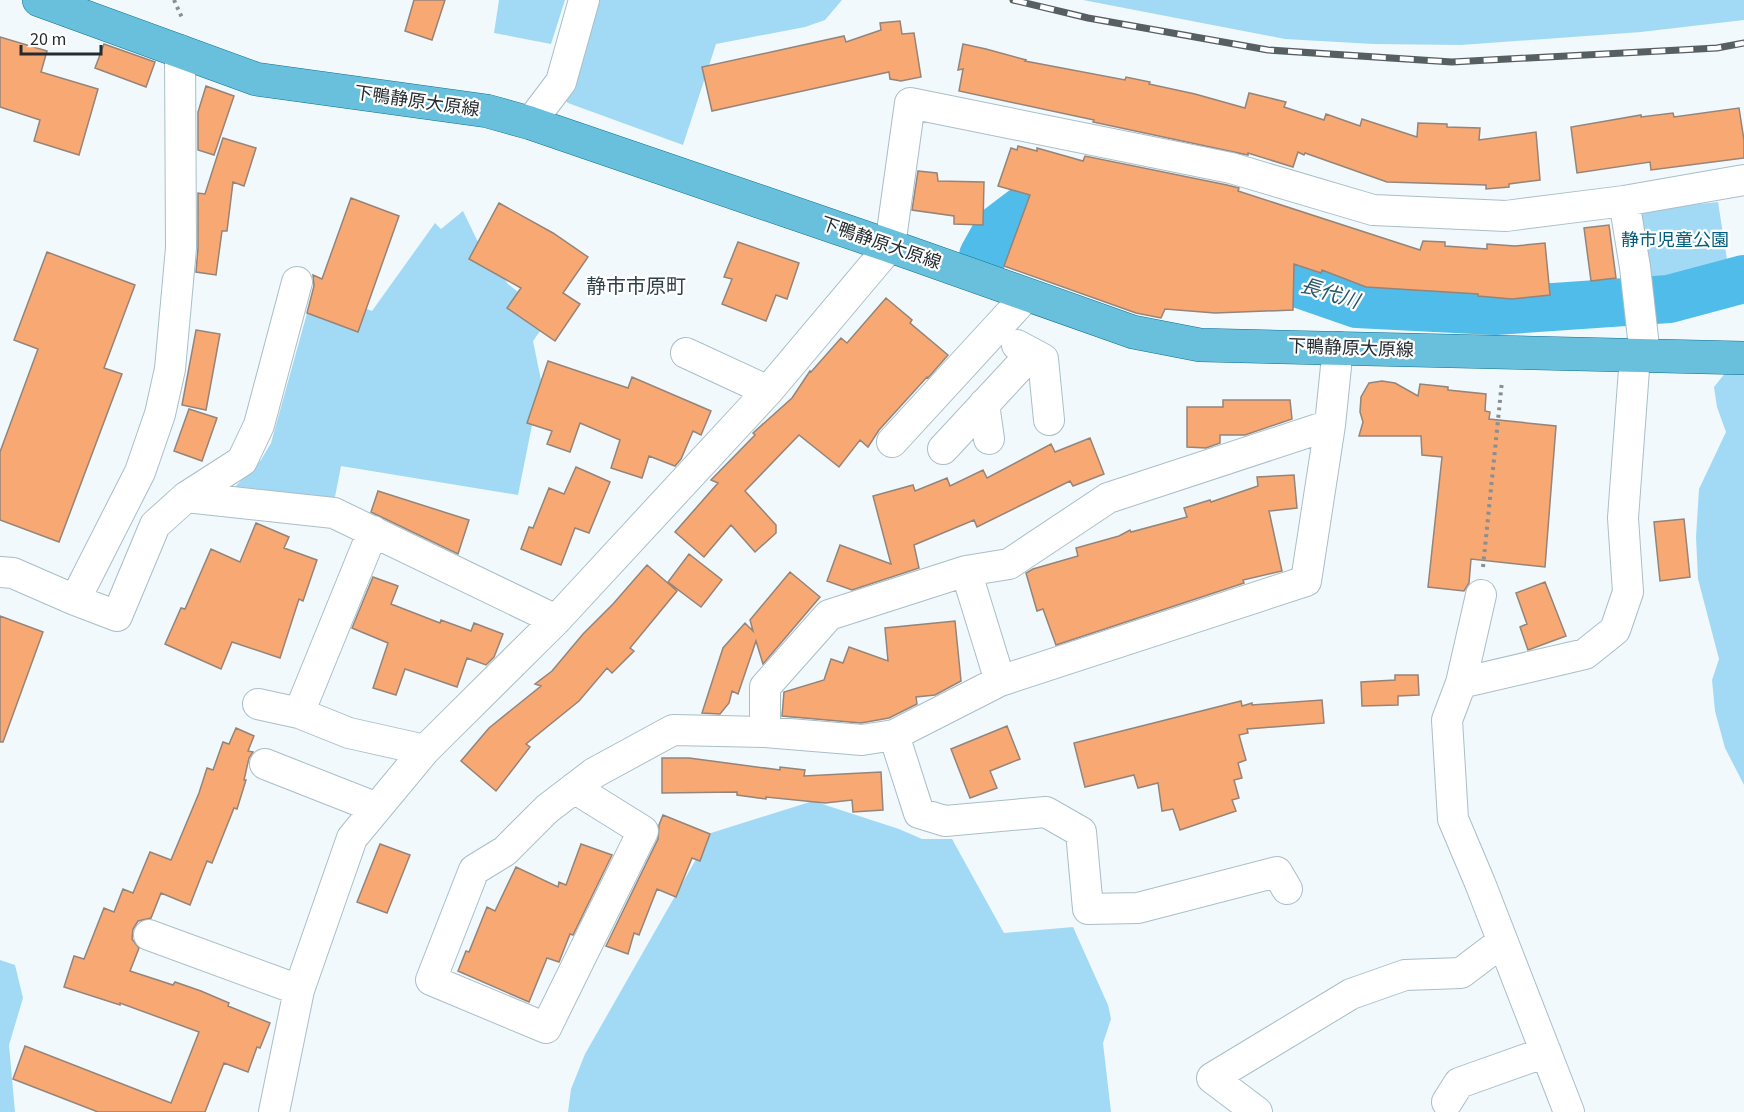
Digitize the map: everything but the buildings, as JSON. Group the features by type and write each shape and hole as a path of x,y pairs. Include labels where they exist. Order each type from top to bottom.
{"main road":[{"name":"下鴨静原大原線","path":"39,0 256,79 487,111 530,123 1133,332 1200,345 1505,353 1640,347 1744,358"}],"street":[{"path":"530,123 561,82 584,0"},
{"path":"75,600 140,472 160,414 170,369 181,248 180,50"},
{"path":"274,1112 299,990 352,838 426,750 556,620 768,391 890,246 910,103 1231,168 1373,210 1506,216 1624,201 1744,180"},
{"path":"1461,683 1585,654 1615,630 1628,592 1623,518 1640,347 1635,267 1624,201"},
{"path":"0,572 14,573 117,616 155,525 186,497 242,461 259,425 297,282"},
{"path":"892,442 1028,295"},
{"path":"993,332 1042,358 1049,420"},
{"path":"574,788 643,831 546,1028 431,980 474,870 505,851 547,809 574,788 594,773 673,730 765,732 862,740 894,735 1000,681 1306,582 1330,425 1338,347"},
{"path":"686,352 768,391"},
{"path":"943,449 1032,353"},
{"path":"984,404 989,439"},
{"path":"765,732 765,687 830,615 966,571 1009,564 1108,498 1330,425"},
{"path":"186,497 334,513 556,620"},
{"path":"299,713 373,531"},
{"path":"966,571 1000,681"},
{"path":"1481,595 1461,683 1447,720 1453,819 1569,1112"},
{"path":"258,704 299,713 349,733 426,750"},
{"path":"894,735 919,813 945,821 1046,812 1081,832 1088,909 1138,908 1277,872 1287,889"},
{"path":"265,764 377,808"},
{"path":"149,935 299,990"},
{"path":"1257,1112 1212,1078 1351,994 1405,975 1461,973 1502,942"},
{"path":"1447,1102 1459,1083 1546,1052"}],"path":[{"path":"1481,595 1505,353"}],"green space":[{"path":"499,0 565,0 551,44 494,33"},
{"path":"589,0 842,0 825,20 805,27 716,44 683,145 568,103 564,99"},
{"path":"1083,0 1744,0 1744,20 1641,32 1461,45 1373,44 1285,39"},
{"name":"静市児童公園","path":"1718,202 1727,259 1648,279 1636,211"},
{"path":"463,211 477,240 508,284 550,317 533,341 541,380 518,495 341,466 333,507 229,493 261,460 271,443 314,288 372,311 435,223 441,229"},
{"path":"1744,371 1744,785 1725,748 1715,711 1712,680 1719,659 1698,579 1696,537 1699,489 1726,432 1717,407 1714,387 1726,372"},
{"path":"813,801 899,829 922,839 952,839 1004,933 1073,927 1108,1005 1111,1019 1103,1043 1111,1112 568,1112 571,1089 585,1054 711,833"},
{"path":"0,960 15,965 23,998 9,1045 15,1112 0,1112"}],"waterway":[{"name":"長代川","path":"983,256 998,229 1023,210 1090,215"},
{"name":"長代川","path":"1230,260 1357,304 1495,311 1669,299 1744,279"}],"railway":[{"path":"1013,0 1088,18 1268,50 1452,62 1717,48 1744,43"}],"district":[{"name":"静市市原町","path":"636,286"}]}
